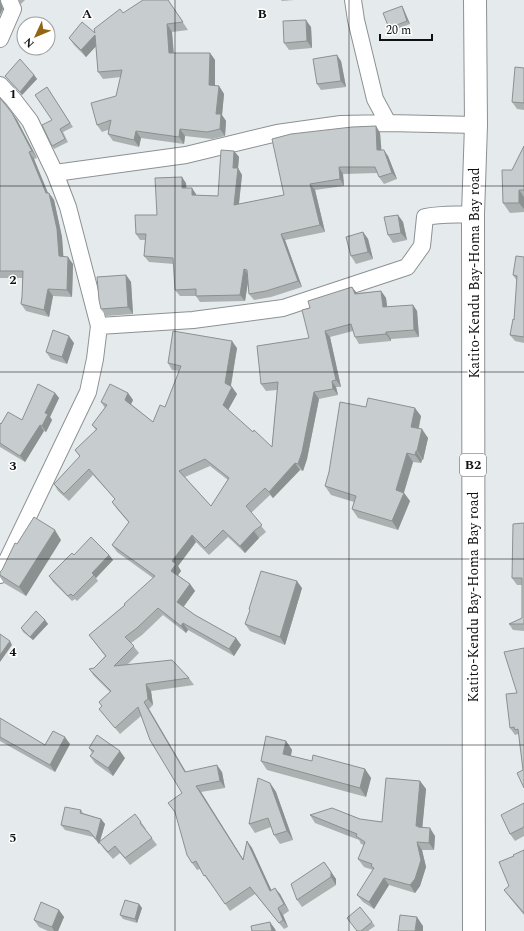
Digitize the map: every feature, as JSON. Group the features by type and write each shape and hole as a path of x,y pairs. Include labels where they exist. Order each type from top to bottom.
{"highway":[{"name":"Katito-Kendu Bay-Homa Bay road","path":"474,931 473,214 476,125 475,0"}],"street":[{"path":"0,39 12,9 9,0"},
{"path":"353,0 356,20 375,99 388,123"},
{"path":"0,85 30,121 55,173 68,207 99,326 95,359 88,392 0,575"},
{"path":"55,173 186,155 277,133 341,124 388,123 476,125"},
{"path":"99,326 193,320 283,308 407,267 422,246 425,217 443,214 473,214"}],"building":[{"path":"143,0 168,0 183,22 167,24 169,53 210,53 209,85 219,86 216,114 221,114 220,129 207,132 180,129 179,137 136,131 134,140 108,134 111,120 97,125 91,103 116,96 122,70 98,72 95,35 81,50 69,38 82,22 95,33 94,29 120,9 123,13"},
{"path":"402,6 407,21 389,28 383,13"},
{"path":"306,20 307,41 284,43 283,21"},
{"path":"337,55 341,81 317,84 313,59"},
{"path":"20,59 34,75 20,92 5,76"},
{"path":"515,67 524,68 524,103 512,102"},
{"path":"47,87 70,123 60,129 65,139 52,146 42,125 52,120 35,95"},
{"path":"0,98 12,113 32,151 29,152 46,193 49,193 57,229 59,256 68,257 67,290 48,289 44,310 21,304 23,271 0,271"},
{"path":"376,126 377,150 384,150 392,173 379,177 375,167 339,167 340,179 310,184 320,225 281,234 298,281 266,291 249,294 247,270 244,269 240,295 196,296 196,289 175,290 173,258 144,256 146,234 136,234 135,215 157,215 155,178 182,177 182,188 192,188 192,195 218,196 221,150 234,151 233,168 238,168 234,205 284,195 272,139 291,134 352,127"},
{"path":"524,146 524,190 519,190 519,203 503,203 502,170 512,170"},
{"path":"398,215 401,233 388,235 384,217"},
{"path":"363,232 368,252 351,256 346,237"},
{"path":"516,256 524,257 524,337 510,335 513,319 514,320 517,276 513,275"},
{"path":"126,275 128,307 101,309 97,277"},
{"path":"352,287 355,294 381,291 383,307 413,305 414,330 386,332 386,334 355,337 351,324 325,331 336,380 332,381 333,389 314,392 302,452 298,464 295,463 269,492 265,488 246,506 262,525 240,546 223,530 205,548 192,535 172,561 176,564 171,571 190,584 177,602 195,615 236,638 229,649 183,623 181,626 158,608 125,637 134,646 114,666 172,660 189,678 146,684 148,699 144,702 185,772 217,765 220,781 196,786 243,860 247,841 270,891 275,888 284,904 278,908 283,920 279,923 250,887 225,904 205,875 204,876 196,861 192,863 187,855 175,812 168,803 182,793 150,740 138,707 115,728 99,709 102,706 99,702 111,691 89,669 94,668 106,656 89,635 125,605 124,604 155,576 112,545 129,522 112,502 115,499 89,469 64,494 54,484 80,456 75,450 97,429 92,425 107,405 101,402 110,384 128,393 125,400 153,422 160,405 165,407 181,366 168,363 173,331 232,341 225,383 232,387 223,405 272,447 278,382 261,384 257,346 309,338 302,310 310,308 308,301","holes":["205,459 229,478 211,506 179,471"]},
{"path":"53,330 69,336 62,357 46,352"},
{"path":"38,384 55,393 45,413 48,414 42,426 40,425 20,456 0,443 0,423 1,424 8,412 22,420"},
{"path":"368,398 415,408 411,427 422,429 415,455 407,453 396,490 404,493 392,521 352,509 356,496 325,486 329,472 340,402 366,407"},
{"path":"34,517 55,530 19,587 0,575 0,572 15,543 17,544"},
{"path":"524,523 524,624 509,624 522,618 522,578 512,578 513,524"},
{"path":"91,537 109,555 92,573 94,575 73,596 71,594 68,596 49,576 72,553 74,555"},
{"path":"261,571 297,581 280,637 245,624"},
{"path":"36,611 45,620 30,637 21,628"},
{"path":"0,634 10,641 0,655"},
{"path":"524,648 524,788 517,773 523,770 518,729 515,730 514,727 510,728 506,694 517,693 504,652"},
{"path":"0,718 45,745 53,731 65,737 50,765 0,737"},
{"path":"97,735 120,751 108,768 90,756 94,751 89,748"},
{"path":"266,736 286,741 283,754 312,761 313,755 365,769 360,788 261,761"},
{"path":"258,778 270,783 287,831 274,835 268,818 249,824"},
{"path":"386,778 420,781 416,826 430,828 429,843 417,842 421,860 415,879 410,885 384,878 369,902 357,895 374,868 371,866 372,864 358,859 365,842 356,836 357,834 310,815 332,808 360,819 382,822"},
{"path":"524,803 524,827 510,834 501,815"},
{"path":"65,807 81,810 80,813 101,819 96,839 89,831 61,825"},
{"path":"135,814 152,838 125,858 115,846 108,852 99,842"},
{"path":"524,850 524,913 504,890 509,886 499,862"},
{"path":"324,862 331,872 331,877 297,900 291,884"},
{"path":"125,900 139,904 135,919 120,915"},
{"path":"41,902 59,910 52,927 34,920"},
{"path":"360,907 372,922 361,931 357,931 347,918"},
{"path":"400,915 417,917 415,931 398,931"},
{"path":"270,922 272,931 252,931 251,926"}]}
